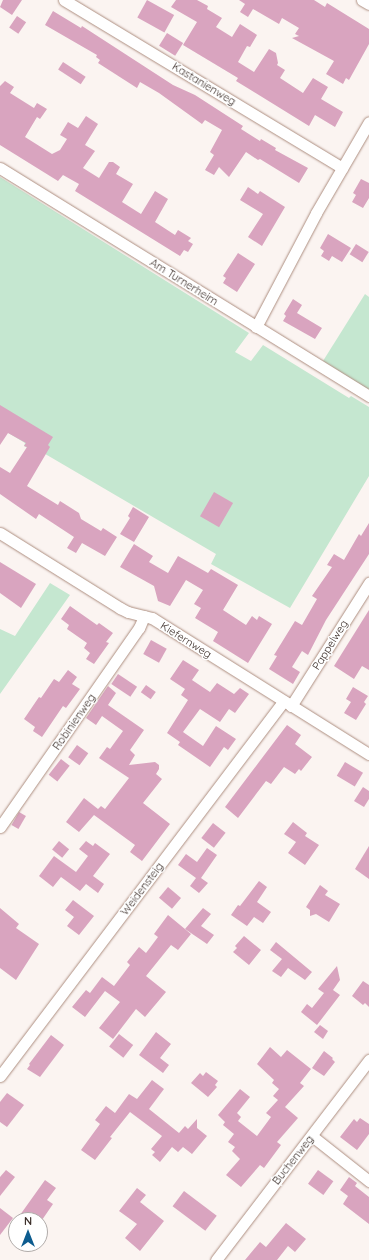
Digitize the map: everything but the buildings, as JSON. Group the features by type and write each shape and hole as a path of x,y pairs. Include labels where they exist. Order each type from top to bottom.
{"street":[{"name":"Kastanienweg","path":"64,0 342,168"},
{"path":"362,0 369,4"},
{"path":"256,327 316,213 369,122"},
{"name":"Am Turnerheim","path":"0,168 369,396"},
{"name":"Kiefernweg","path":"0,533 120,608 128,612 152,618 369,754"},
{"name":"Pappelweg","path":"288,704 369,583"},
{"name":"Robinienweg","path":"0,827 140,628 144,616"},
{"name":"Weidensteig","path":"0,1076 288,704"},
{"name":"Buchenweg","path":"216,1260 369,1060"},
{"path":"312,1136 369,1181"}],"green space":[{"path":"0,177 249,333 235,352 251,361 263,345 349,398 351,396 369,407 369,476 290,608 211,564 216,554 35,448 33,451 24,446 25,443 0,428"},
{"path":"365,294 369,297 369,390 323,361"},
{"path":"50,583 70,595 0,694 0,629 15,636"}]}
